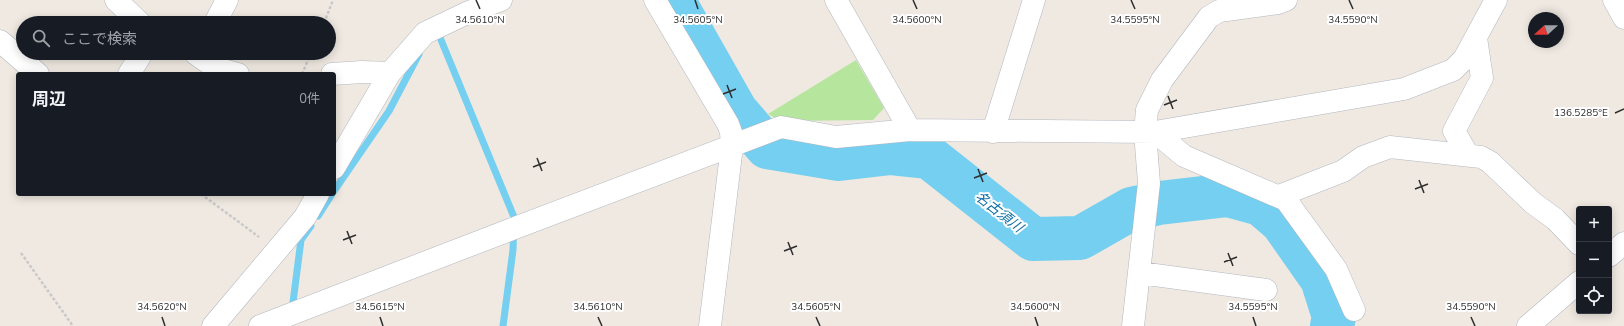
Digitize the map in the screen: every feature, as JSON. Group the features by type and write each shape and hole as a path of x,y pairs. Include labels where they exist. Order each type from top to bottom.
{"street":[{"path":"116,0 133,16"},
{"path":"219,16 227,0"},
{"path":"655,0 728,124 734,145 710,326"},
{"path":"836,0 910,130"},
{"path":"992,132 1034,0"},
{"path":"1133,326 1149,183 1150,132 1147,110 1162,80 1209,17 1219,12 1278,3 1286,0"},
{"path":"260,326 781,127 836,137 910,130 992,132 1150,132 1404,88 1453,70 1464,59 1496,0"},
{"path":"1614,0 1624,18"},
{"path":"336,165 390,73 425,32 479,6"},
{"path":"1468,155 1454,131 1482,78 1476,38"},
{"path":"0,41 16,55"},
{"path":"22,60 36,72"},
{"path":"130,72 138,60"},
{"path":"205,60 216,68 231,72"},
{"path":"336,74 362,72 390,73"},
{"path":"1150,132 1184,156 1286,200 1336,269 1354,310"},
{"path":"1279,196 1343,171 1363,157 1390,147 1481,157 1490,162 1533,203 1555,219 1577,242"},
{"path":"213,326 305,217 317,196"},
{"path":"1612,253 1624,243"},
{"path":"1140,273 1266,290"},
{"path":"1528,326 1576,285"}],"path":[{"path":"327,16 333,0"},
{"path":"303,72 308,60"},
{"path":"205,196 277,250"},
{"path":"21,253 73,326"}],"green space":[{"path":"856,60 884,108 873,120 781,121 768,114"}],"waterway":[{"name":"名古須川","path":"673,0 736,111 767,147 839,159 891,153 929,157 1033,239 1080,238 1131,209 1159,203 1228,195 1261,204 1282,222 1322,279 1334,317 1332,326"},
{"path":"443,33 439,35 514,217 513,250 503,326"},
{"path":"336,188 389,111 419,54"},
{"path":"318,216 331,196"},
{"path":"292,310 301,240 311,226"}]}
